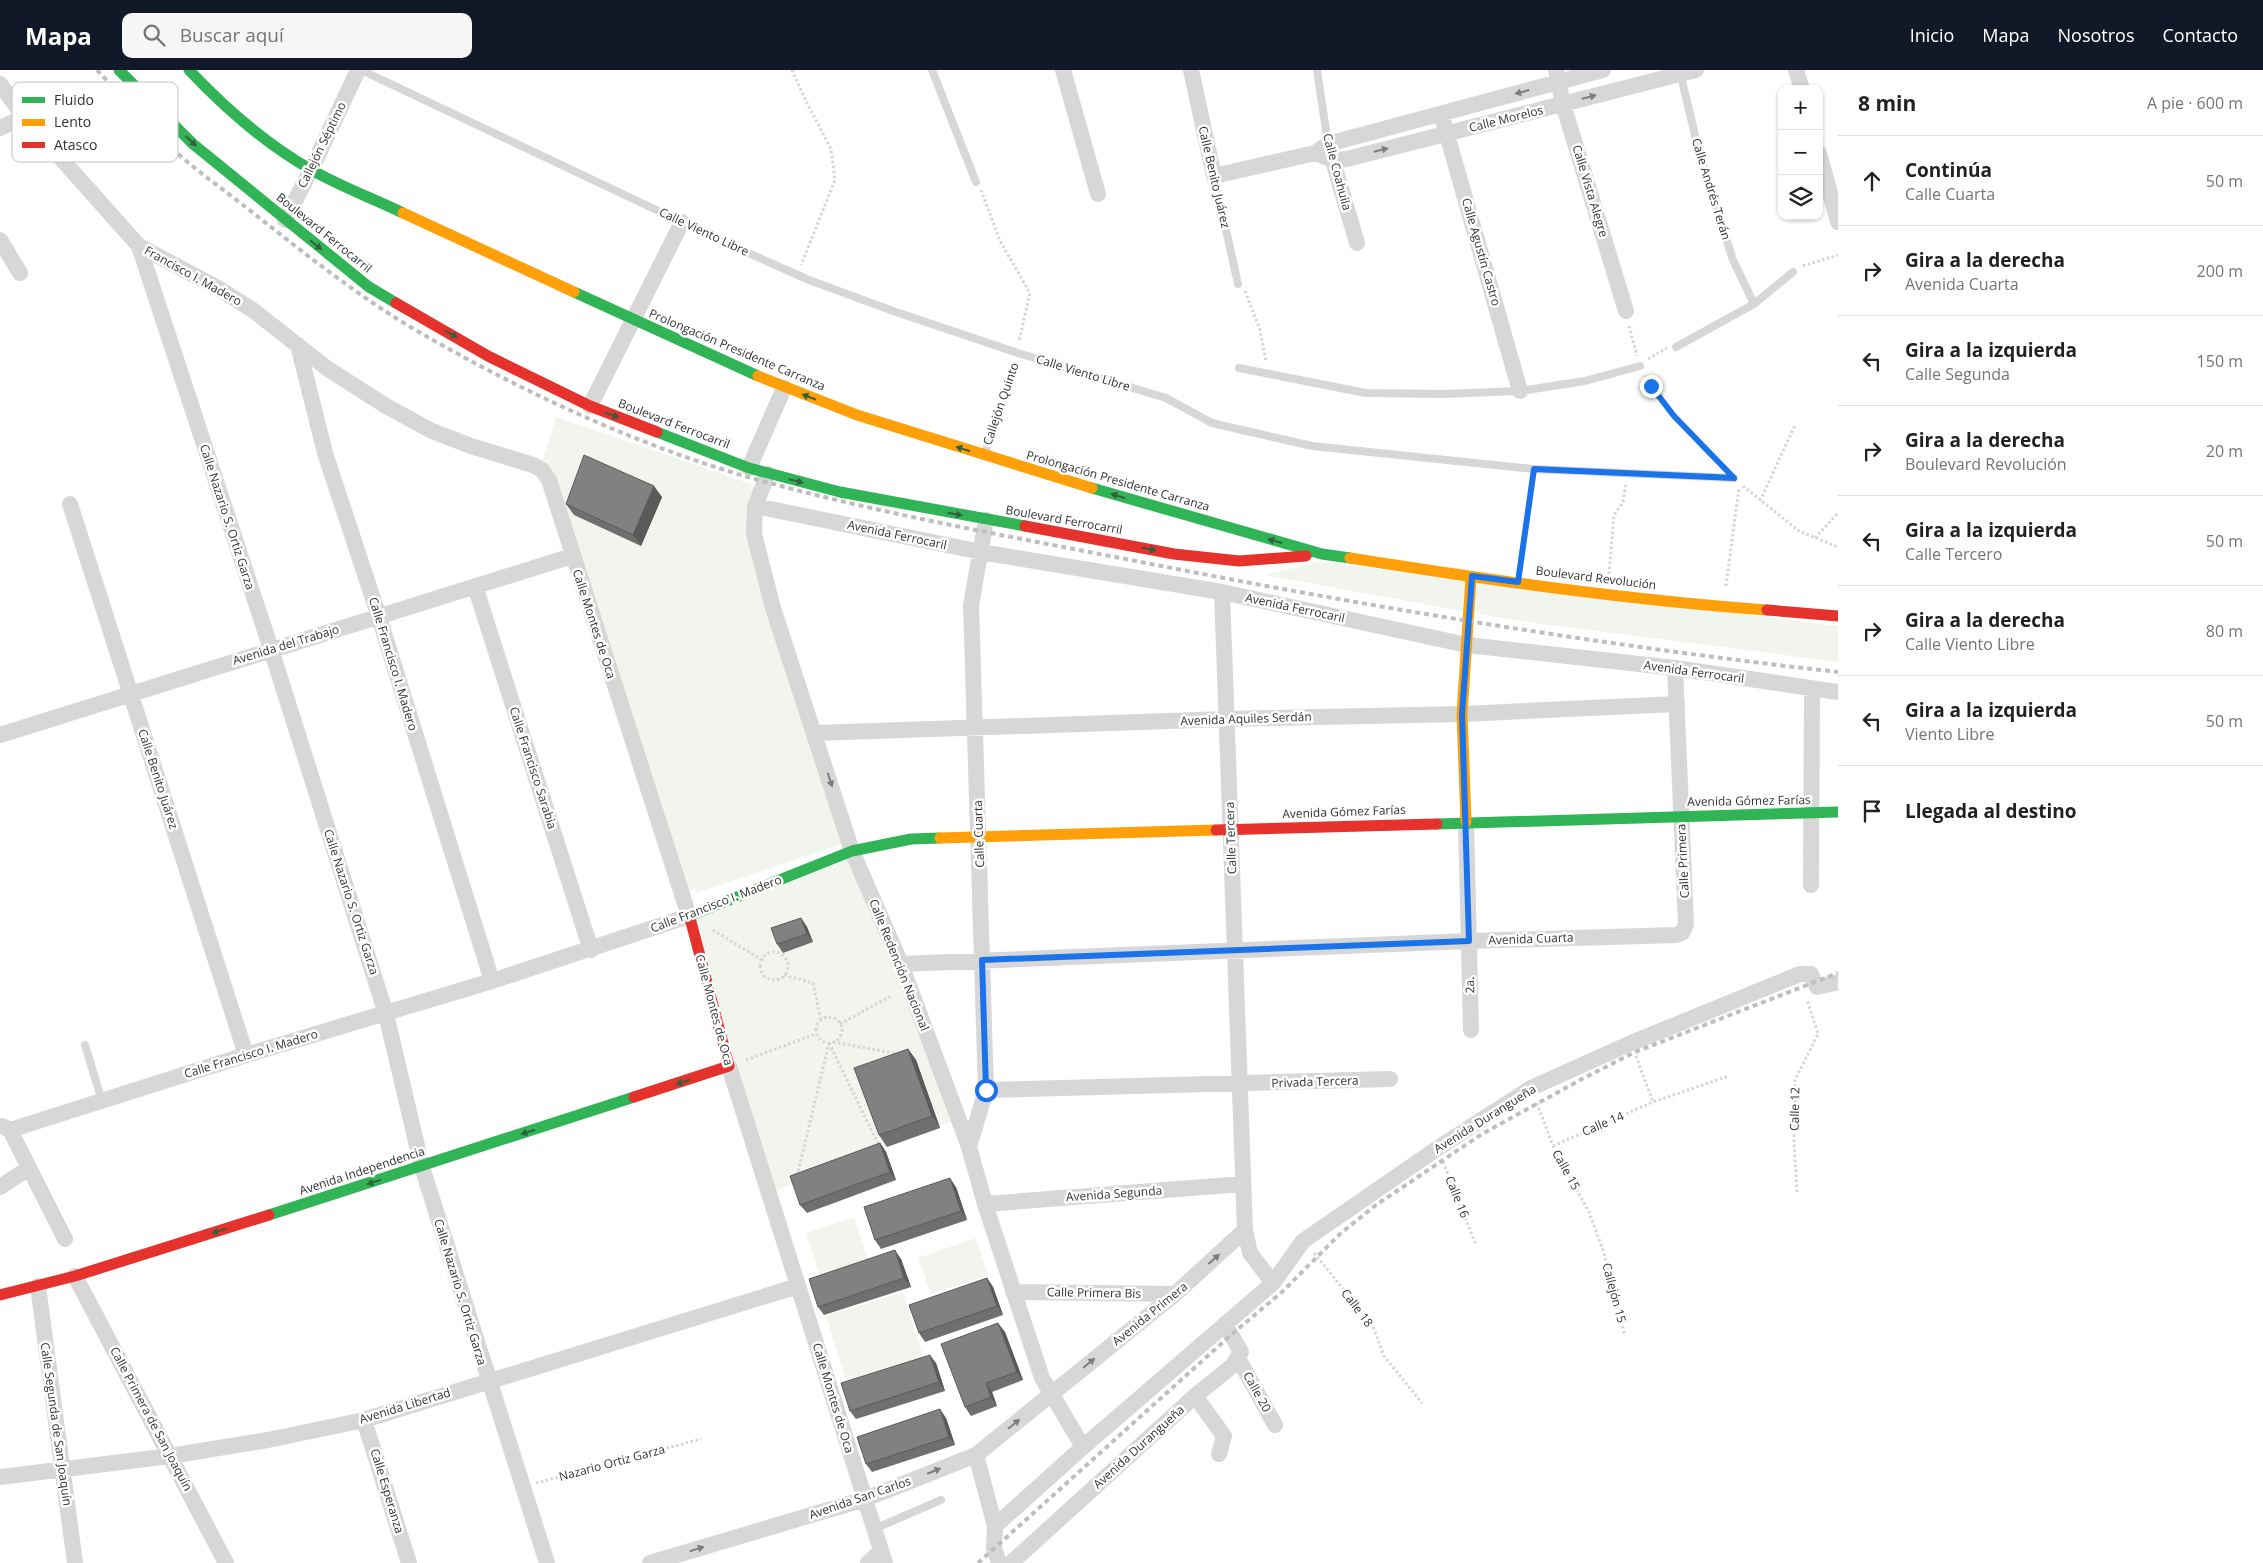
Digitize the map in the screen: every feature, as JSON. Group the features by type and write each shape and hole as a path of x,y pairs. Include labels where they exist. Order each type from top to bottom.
{"main road":[{"name":"Boulevard Ferrocarril","path":"119,70 131,82"},
{"name":"Prolongación Presidente Carranza","path":"189,70 211,95 243,123 284,154 311,170 784,388 857,415 984,456 1322,554"},
{"name":"Boulevard Ferrocarril","path":"178,129 193,144 369,287 488,356 590,406 749,468 840,492 1174,554 1239,561 1322,554"},
{"name":"Boulevard Revolución","path":"1322,554 1608,594 1723,607 1838,616"},
{"path":"1466,822 1462,714 1472,576"},
{"name":"Avenida Gómez Farías","path":"852,851 911,839 979,836 1838,812"},
{"name":"Calle Francisco I. Madero","path":"689,916 852,851"},
{"name":"Calle Montes de Oca","path":"689,916 729,1066"},
{"name":"Avenida Independencia","path":"0,1295 75,1276 422,1167 729,1066"}],"street":[{"name":"Callejón Séptimo","path":"285,220 359,70"},
{"path":"1062,70 1098,194"},
{"name":"Calle Benito Juárez","path":"1191,70 1214,176"},
{"name":"Calle Morelos","path":"1214,176 1321,148 1441,113 1557,76 1603,70"},
{"path":"1796,70 1801,85"},
{"name":"Calle Morelos","path":"1321,148 1333,160 1347,159 1685,71"},
{"name":"Calle Vista Alegre","path":"1557,76 1563,104 1626,311"},
{"name":"Francisco I. Madero","path":"0,84 12,100"},
{"name":"Calle Agustín Castro","path":"1441,113 1520,391"},
{"path":"0,128 12,122"},
{"name":"Calle Coahuila","path":"1333,160 1357,243"},
{"name":"Francisco I. Madero","path":"64,162 139,246 218,288 254,310 328,369 359,390 432,431 471,446 533,465"},
{"path":"1823,168 1838,222"},
{"path":"590,406 682,222"},
{"path":"0,240 20,273"},
{"name":"Calle Nazario S. Ortiz Garza","path":"139,246 271,649 386,1014 422,1167 547,1563"},
{"name":"Calle Francisco I. Madero","path":"298,345 325,453 379,617 492,981"},
{"path":"749,468 784,388"},
{"name":"Calle Montes de Oca","path":"533,465 542,470 549,480 689,916"},
{"name":"Calle Redención Nacional","path":"768,474 755,506 754,534 773,608 852,851 900,964 969,1147 985,1204 1042,1378 1083,1446"},
{"name":"Calle Benito Juárez","path":"70,504 246,1055"},
{"name":"Avenida Ferrocaril","path":"755,506 981,552 1222,592 1467,645 1675,668 1838,692"},
{"name":"Calle Cuarta","path":"969,1147 986,1090 972,605 986,520"},
{"name":"Avenida del Trabajo","path":"0,735 572,556"},
{"name":"Calle Francisco Sarabia","path":"475,586 592,950"},
{"name":"Calle Tercera","path":"1222,592 1245,1230 1250,1253 1273,1283"},
{"name":"Calle Primera","path":"1675,668 1686,924 1682,933"},
{"path":"1811,885 1812,689"},
{"name":"Avenida Aquiles Serdán","path":"815,734 1226,719 1462,714 1676,704"},
{"name":"2a.","path":"1466,822 1471,1030"},
{"name":"Calle Francisco I. Madero","path":"5,1128 102,1101 246,1055 386,1014 592,950 689,916"},
{"name":"Avenida Cuarta","path":"900,964 1469,941 1676,935 1682,933"},
{"path":"1800,974 1811,974 1817,987 1838,982"},
{"name":"Avenida Durangueña","path":"995,1526 1083,1446 1273,1283 1303,1241 1435,1150 1531,1088 1631,1043 1800,974"},
{"name":"Calle Montes de Oca","path":"729,1066 883,1557"},
{"name":"Privada Tercera","path":"1240,1084 1390,1079"},
{"path":"986,1090 1240,1084"},
{"path":"5,1128 29,1168 65,1239"},
{"path":"0,1187 29,1168"},
{"name":"Avenida Segunda","path":"985,1204 1243,1184"},
{"name":"Avenida Primera","path":"1051,1394 1175,1294 1245,1230"},
{"name":"Calle Primera de San Joaquín","path":"75,1276 226,1563"},
{"name":"Calle Segunda de San Joaquín","path":"38,1286 75,1563"},
{"name":"Avenida Libertad","path":"0,1477 170,1456 268,1440 364,1420 488,1380 798,1286"},
{"name":"Calle Primera Bis","path":"1013,1292 1175,1294"},
{"path":"1225,1324 1241,1352 1238,1358"},
{"name":"Avenida Durangueña","path":"1012,1563 1194,1396 1232,1366 1238,1358"},
{"name":"Calle 20","path":"1238,1358 1275,1425"},
{"name":"Avenida San Carlos","path":"650,1563 865,1499 976,1455 1051,1394"},
{"path":"1194,1396 1224,1436 1219,1454"},
{"name":"Calle Esperanza","path":"364,1420 409,1563"},
{"path":"976,1455 995,1526 994,1548 999,1563"},
{"path":"868,1563 883,1557"}],"lane":[{"name":"Calle Viento Libre","path":"359,70 797,275 893,311 1166,398 1212,423 1312,446 1534,469 1628,473 1737,481"},
{"path":"932,70 976,182"},
{"name":"Calle Coahuila","path":"1317,70 1321,148"},
{"name":"Calle Andrés Terán","path":"1685,71 1699,152 1733,260 1754,304"},
{"name":"Calle Benito Juárez","path":"1214,176 1238,284"},
{"path":"1676,347 1754,304 1793,272"},
{"path":"1239,368 1366,393 1443,394 1520,391 1585,381 1640,366"},
{"name":"Callejón Quinto","path":"984,456 1006,392"},
{"path":"85,1044 102,1101"},
{"path":"874,1528 941,1500"}],"path":[{"path":"792,70 831,149 835,180 797,275"},
{"name":"Callejón Quinto","path":"976,182 983,192 1000,241 1030,293 1018,352 1006,392"},
{"path":"1793,272 1807,264 1838,255"},
{"path":"1238,284 1245,291 1260,330 1269,374"},
{"path":"1626,311 1631,340 1640,366 1651,386 1674,416 1737,481 1760,501 1799,531 1838,547"},
{"path":"1640,366 1667,348 1676,347"},
{"path":"1760,501 1795,425"},
{"path":"1518,582 1534,469"},
{"path":"1608,594 1614,515 1623,502 1628,473"},
{"path":"1723,607 1737,481"},
{"path":"1815,538 1838,513"},
{"path":"689,916 762,960"},
{"path":"784,976 788,963 780,953 772,952 762,960 761,969 766,977 775,979 784,976 813,983 821,1020"},
{"name":"Calle 12","path":"1797,1192 1794,1142 1795,1080 1818,1034 1800,974"},
{"path":"840,1024 891,996"},
{"path":"795,1182 831,1042 840,1037 840,1024 834,1018 821,1020 816,1026 816,1034 821,1040 831,1042 901,1055"},
{"path":"729,1066 816,1034"},
{"path":"831,1042 881,1150"},
{"path":"1631,1043 1654,1102"},
{"name":"Calle 14","path":"1553,1146 1654,1102 1729,1076"},
{"name":"Calle 15","path":"1531,1088 1553,1146 1589,1212 1603,1250"},
{"name":"Calle 16","path":"1435,1150 1442,1160 1476,1245"},
{"name":"Calle 18","path":"1303,1241 1372,1324 1384,1356 1422,1403"},
{"name":"Callejón 15","path":"1603,1250 1625,1336"},
{"name":"Nazario Ortiz Garza","path":"524,1486 701,1439"}],"shaded area":[{"path":"556,417 754,485 747,524 851,841 696,893 695,888 686,892 542,463"},
{"path":"1319,562 1838,626 1838,662 1512,620 1265,575"},
{"path":"851,855 955,1120 773,1192 693,918"},
{"path":"854,1217 870,1266 822,1282 806,1233"},
{"path":"976,1238 988,1275 931,1294 918,1258"},
{"path":"903,1292 923,1357 846,1381 826,1316"}],"building":[{"path":"584,455 654,486 633,535 566,504"},
{"path":"801,918 807,934 777,944 771,928"},
{"path":"908,1049 932,1116 879,1135 854,1068"},
{"path":"880,1143 890,1172 800,1205 790,1176"},
{"path":"950,1178 961,1211 875,1240 864,1207"},
{"path":"895,1250 904,1278 818,1307 809,1279"},
{"path":"987,1278 997,1306 919,1333 909,1305"},
{"path":"998,1323 1017,1372 986,1383 991,1397 965,1407 941,1344"},
{"path":"930,1355 939,1382 850,1411 841,1383"},
{"path":"940,1409 949,1437 866,1464 857,1437"}],"railway":[{"path":"97,70 108,82"},
{"path":"178,154 351,288 419,332 502,377 588,418 632,437 721,469 813,494 955,526 1232,580 1491,625 1751,662 1838,672"},
{"path":"978,1563 1232,1334 1282,1292 1341,1233 1376,1205 1482,1134 1635,1052 1838,973"}],"traffic: fast":[{"path":"119,70 131,82"},
{"path":"189,70 246,124 293,159 332,181 403,213"},
{"path":"178,129 193,144 369,287 396,303"},
{"path":"574,292 758,376"},
{"path":"657,432 749,468 840,492 1025,526"},
{"path":"1092,488 1322,554 1350,558"},
{"path":"1437,824 1838,812"},
{"path":"691,922 689,916 852,851 911,839 940,838"},
{"path":"269,1215 634,1097"}],"traffic: slow":[{"path":"403,213 574,292"},
{"path":"758,376 857,415 1092,488"},
{"path":"1350,558 1454,574 1663,601 1767,610"},
{"path":"1466,822 1462,714 1471,577"},
{"path":"940,838 1216,830"}],"traffic: jam":[{"path":"396,303 488,356 590,406 657,432"},
{"path":"1025,526 1174,554 1239,561 1306,556"},
{"path":"1767,610 1838,616"},
{"path":"1216,830 1437,824"},
{"path":"634,1097 729,1066 691,922"},
{"path":"0,1295 75,1276 269,1215"}],"route":[{"path":"986,1090 982,960 1469,941 1462,714 1472,576 1518,582 1534,469 1734,478 1674,416 1651,386"}]}
